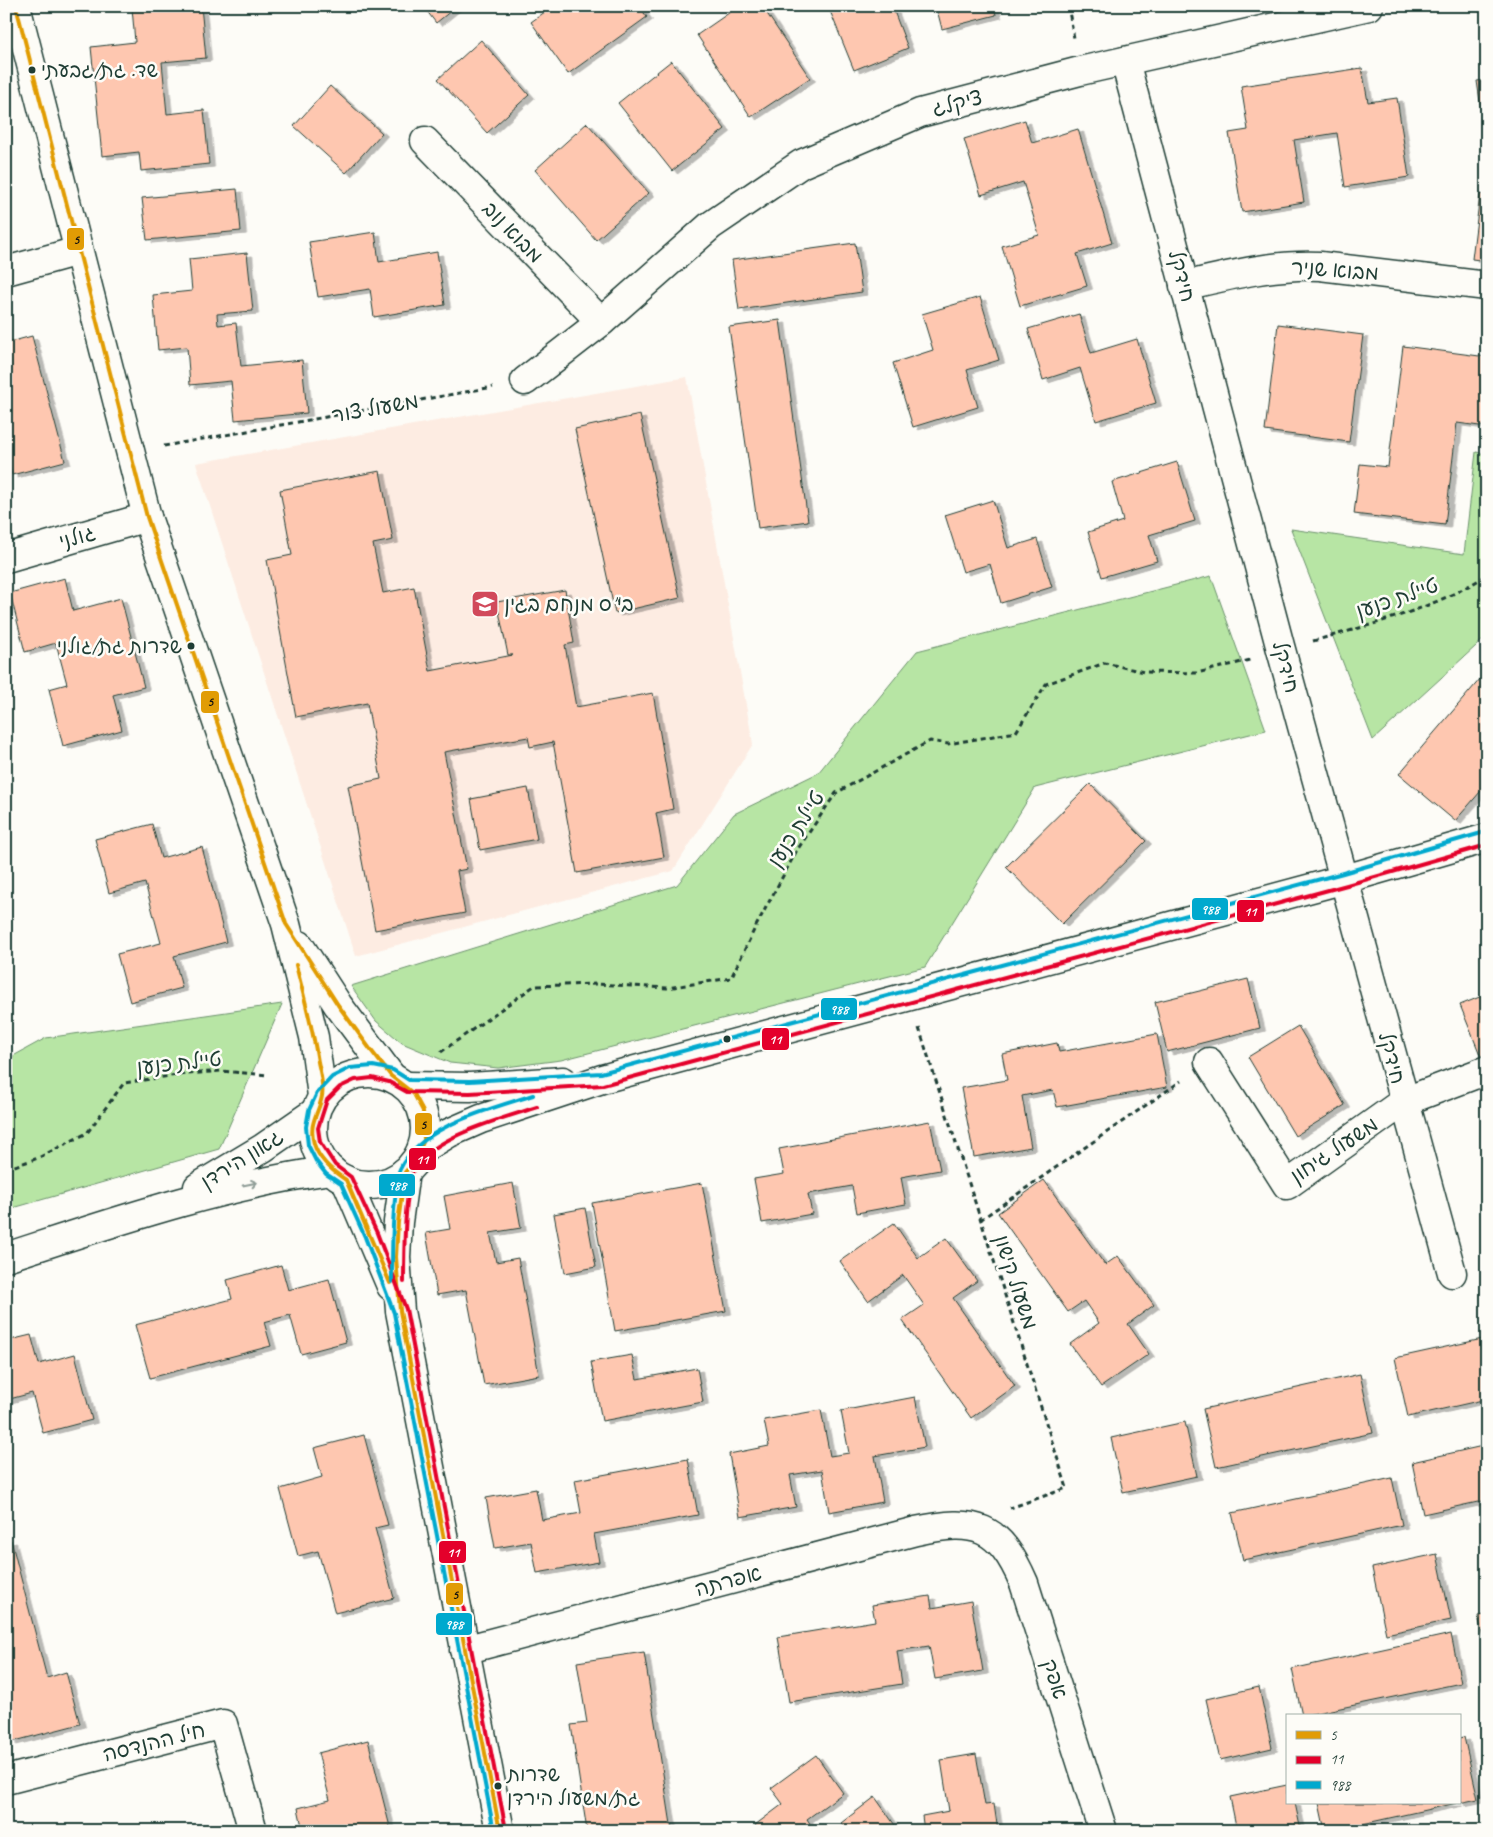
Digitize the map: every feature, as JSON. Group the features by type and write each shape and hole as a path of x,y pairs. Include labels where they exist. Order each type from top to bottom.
{"street":[{"path":"16,6 14,35 78,251 147,517 286,924 314,1037 319,1104 312,1128 314,1144 321,1158 338,1175 371,1235 400,1311"},
{"name":"ציקלג","path":"601,322 710,226 801,164 920,112 1125,61 1370,6"},
{"name":"חידקל","path":"1125,61 1404,1102 1452,1273"},
{"name":"מבוא נוב","path":"425,142 601,322"},
{"path":"6,271 78,251"},
{"name":"מבוא שניר","path":"1184,286 1242,272 1295,265 1320,266 1487,286"},
{"path":"525,381 601,322"},
{"name":"גולני","path":"6,558 147,517"},
{"path":"338,1175 361,1185 377,1185 392,1180 405,1172 421,1150 450,1133 481,1119 602,1079 1345,879 1487,838"},
{"path":"286,924 338,1005 399,1081 414,1094 423,1111 425,1131 421,1150"},
{"name":"משעול גיחון","path":"1208,1062 1287,1185 1404,1102 1487,1070"},
{"path":"319,1104 336,1082 353,1074 372,1072 399,1081 470,1087 602,1079"},
{"name":"גאון הירדן","path":"169,1204 263,1148 319,1104"},
{"path":"405,1172 398,1222 396,1257 400,1311 500,1831"},
{"name":"גאון הירדן","path":"6,1257 169,1204 248,1184 338,1175"},
{"name":"אפרתה","path":"464,1650 916,1531 960,1525 978,1528 992,1534"},
{"name":"אפק","path":"992,1534 1005,1545 1024,1583 1103,1831"},
{"name":"חיל ההנדסה","path":"6,1780 223,1724 253,1831"}],"path":[{"name":"משעול צור","path":"130,452 525,381"},
{"name":"טיילת כנען","path":"1313,641 1403,616 1464,590 1487,575"},
{"name":"טיילת כנען","path":"433,1057 534,986 596,984 666,988 732,978 756,926 797,850 836,793 930,741 948,744 1016,732 1046,684 1104,663 1144,672 1197,673 1258,658"},
{"name":"משעול קישון","path":"909,996 1067,1488 1006,1509 992,1534"},
{"path":"980,1220 1208,1062"},
{"name":"טיילת כנען","path":"6,1169 38,1158 87,1133 124,1084 177,1075 221,1071 268,1075"}],"shaded area":[{"name":"בי\"ס מנחם בגין","path":"687,377 753,744 673,871 356,956 196,463"}],"green space":[{"path":"1476,452 1487,454 1487,636 1373,740 1291,529 1464,554"},
{"path":"1211,576 1266,730 1035,788 925,967 561,1060 498,1068 450,1063 402,1043 376,1021 351,986 677,885 734,814 818,773 917,651"},
{"path":"282,1004 219,1149 6,1210 6,1060 46,1038"}],"building":[{"path":"147,6 201,6 206,58 162,62 167,114 204,110 209,164 141,171 139,152 102,156 91,47 135,42 132,8"},
{"path":"423,6 457,6 436,23"},
{"path":"553,6 639,6 647,17 568,74 531,22"},
{"path":"739,6 762,6 810,78 751,117 697,35"},
{"path":"828,6 892,6 908,48 854,70"},
{"path":"936,6 994,6 996,15 942,29"},
{"path":"481,40 529,95 487,133 438,79"},
{"path":"671,61 725,129 672,171 618,103"},
{"path":"1362,68 1368,102 1397,98 1409,177 1345,187 1337,133 1294,140 1304,202 1242,212 1229,133 1248,130 1241,86"},
{"path":"1487,80 1487,143 1486,143 1477,81"},
{"path":"330,86 382,133 346,173 294,126"},
{"path":"1025,120 1032,143 1078,129 1112,243 1077,254 1087,286 1020,306 1002,246 1039,235 1023,182 981,195 964,139"},
{"path":"587,123 649,193 596,240 535,170"},
{"path":"237,189 241,231 147,240 142,198"},
{"path":"1480,194 1487,195 1487,261 1472,259"},
{"path":"375,232 379,262 437,252 445,305 374,317 370,289 318,297 309,242"},
{"path":"855,243 862,292 739,310 732,260"},
{"path":"247,253 253,311 217,314 218,325 236,323 241,366 302,360 307,413 235,420 231,381 190,385 187,347 158,350 153,295 192,291 189,259"},
{"path":"980,297 999,360 967,370 978,407 913,427 893,363 933,350 922,314"},
{"path":"1079,314 1091,353 1137,339 1156,403 1096,421 1080,368 1043,380 1028,329"},
{"path":"780,320 808,521 758,528 729,327"},
{"path":"1278,324 1363,335 1349,442 1265,431"},
{"path":"32,336 65,461 12,475 6,455 6,343"},
{"path":"1403,346 1487,357 1487,427 1457,423 1445,525 1354,514 1360,464 1388,467"},
{"path":"640,415 680,598 615,613 575,429"},
{"path":"1177,462 1195,521 1149,535 1157,561 1102,577 1088,532 1123,521 1112,482"},
{"path":"380,471 393,540 373,544 383,593 414,587 430,671 513,655 508,655 497,602 565,590 574,643 565,645 576,707 653,693 673,809 656,813 664,857 577,873 553,742 530,747 528,737 444,752 467,869 457,871 465,913 375,930 348,786 381,779 367,703 296,717 267,560 292,555 280,490"},
{"path":"993,500 1008,548 1037,539 1052,587 1001,603 990,564 963,572 945,515"},
{"path":"65,578 73,611 121,598 144,687 113,695 122,730 63,746 49,689 67,684 56,643 25,652 10,593"},
{"path":"1487,671 1487,784 1455,821 1399,774"},
{"path":"1090,784 1146,841 1062,924 1006,867"},
{"path":"528,788 537,839 480,850 471,799"},
{"path":"152,824 161,858 202,847 226,942 174,956 182,988 130,1002 117,954 161,943 145,883 109,893 95,839"},
{"path":"1248,979 1260,1028 1167,1052 1155,1002"},
{"path":"1487,994 1487,1060 1483,1062 1460,1005"},
{"path":"1298,1026 1345,1105 1295,1136 1248,1057"},
{"path":"1157,1034 1167,1087 1057,1107 1053,1090 1022,1096 1031,1147 974,1157 961,1088 1007,1080 1002,1054 1057,1043 1059,1052"},
{"path":"930,1121 940,1170 901,1177 906,1204 857,1213 852,1186 808,1194 812,1214 762,1223 754,1179 784,1174 779,1149"},
{"path":"1044,1180 1105,1265 1118,1256 1154,1305 1128,1324 1149,1354 1101,1387 1070,1344 1099,1323 1084,1301 1068,1312 998,1213"},
{"path":"513,1183 521,1228 490,1233 496,1262 518,1258 539,1375 484,1385 466,1290 437,1295 426,1233 450,1229 444,1196"},
{"path":"702,1183 726,1311 615,1331 592,1203"},
{"path":"585,1208 596,1267 565,1273 554,1214"},
{"path":"894,1223 918,1258 946,1238 977,1281 953,1298 1015,1386 971,1418 902,1320 924,1305 903,1275 868,1301 840,1261"},
{"path":"281,1265 288,1290 329,1279 346,1342 301,1354 290,1315 264,1322 271,1346 150,1378 135,1325 232,1299 227,1280"},
{"path":"31,1335 39,1364 75,1354 92,1420 43,1433 32,1393 6,1400 6,1341"},
{"path":"1487,1338 1487,1399 1408,1417 1395,1358"},
{"path":"632,1355 637,1379 697,1368 703,1402 602,1421 591,1362"},
{"path":"1360,1374 1373,1433 1216,1467 1203,1409"},
{"path":"915,1397 925,1447 875,1456 883,1502 829,1512 822,1470 790,1475 796,1507 740,1517 729,1454 769,1446 764,1420 821,1410 830,1456 849,1453 841,1411"},
{"path":"1185,1422 1197,1476 1123,1492 1111,1438"},
{"path":"364,1435 388,1525 375,1528 394,1598 335,1613 318,1551 298,1556 280,1489 322,1477 314,1448"},
{"path":"1487,1445 1487,1500 1423,1514 1412,1462"},
{"path":"688,1459 698,1515 594,1534 599,1562 537,1573 531,1542 495,1548 486,1498 536,1489 542,1520 581,1513 575,1480"},
{"path":"1392,1478 1402,1525 1243,1560 1232,1513"},
{"path":"11,1540 47,1678 66,1672 80,1724 11,1742 6,1725 6,1541"},
{"path":"1437,1554 1451,1620 1386,1634 1372,1568"},
{"path":"930,1596 932,1608 971,1601 983,1671 935,1679 929,1646 897,1651 902,1684 789,1702 778,1637 875,1621 872,1605"},
{"path":"1487,1614 1487,1656 1478,1616"},
{"path":"1451,1634 1461,1683 1312,1714 1302,1714 1292,1669"},
{"path":"644,1652 672,1831 587,1831 571,1725 587,1723 577,1662"},
{"path":"1259,1687 1272,1748 1220,1760 1206,1699"},
{"path":"1464,1737 1478,1799 1460,1803 1460,1738"},
{"path":"368,1740 391,1831 303,1831 298,1808 330,1800 318,1753"},
{"path":"976,1754 985,1805 994,1804 998,1831 924,1831 922,1816 949,1811 941,1760"},
{"path":"816,1755 843,1793 807,1819 815,1831 760,1831 755,1825 783,1804 771,1788"},
{"path":"1286,1785 1286,1804 1295,1804 1301,1831 1237,1831 1230,1797"},
{"path":"875,1797 899,1831 847,1831 841,1823"},
{"path":"1319,1804 1452,1804 1331,1831 1325,1831"}],"transit line":[{"name":"5","path":"16,6 147,517 286,924 338,1005 370,1049 391,1076 414,1094 423,1111 424,1140 414,1162 405,1172 398,1222 396,1257 400,1311 500,1831"},
{"name":"988","path":"494,1831 394,1313 365,1237 341,1184 326,1174 316,1161 308,1145 306,1127 309,1110 317,1093 332,1077 350,1068 373,1066 393,1070 409,1080 470,1081 601,1073 1343,873 1485,832"},
{"name":"11","path":"506,1830 406,1309 377,1233 351,1177 335,1165 320,1142 318,1128 327,1100 340,1087 355,1080 372,1078 389,1082 407,1092 470,1093 603,1085 1347,885 1487,845"},
{"name":"5","path":"296,965 311,1025 322,1083 321,1102 312,1130 314,1144 319,1155 327,1165 346,1180 390,1283"},
{"name":"988","path":"392,1282 393,1225 397,1180 400,1169 410,1154 440,1130 478,1113 533,1095"},
{"name":"11","path":"404,1282 405,1227 409,1182 419,1162 432,1150 466,1131 537,1107"}],"place":[{"name":"שד. גת/גבעתי","path":"32,70"},
{"name":"בי\"ס מנחם בגין","path":"485,604"},
{"name":"שדרות גת/גולני","path":"191,646"},
{"name":"שדרות גת/משעול הירדן","path":"498,1786"}]}
